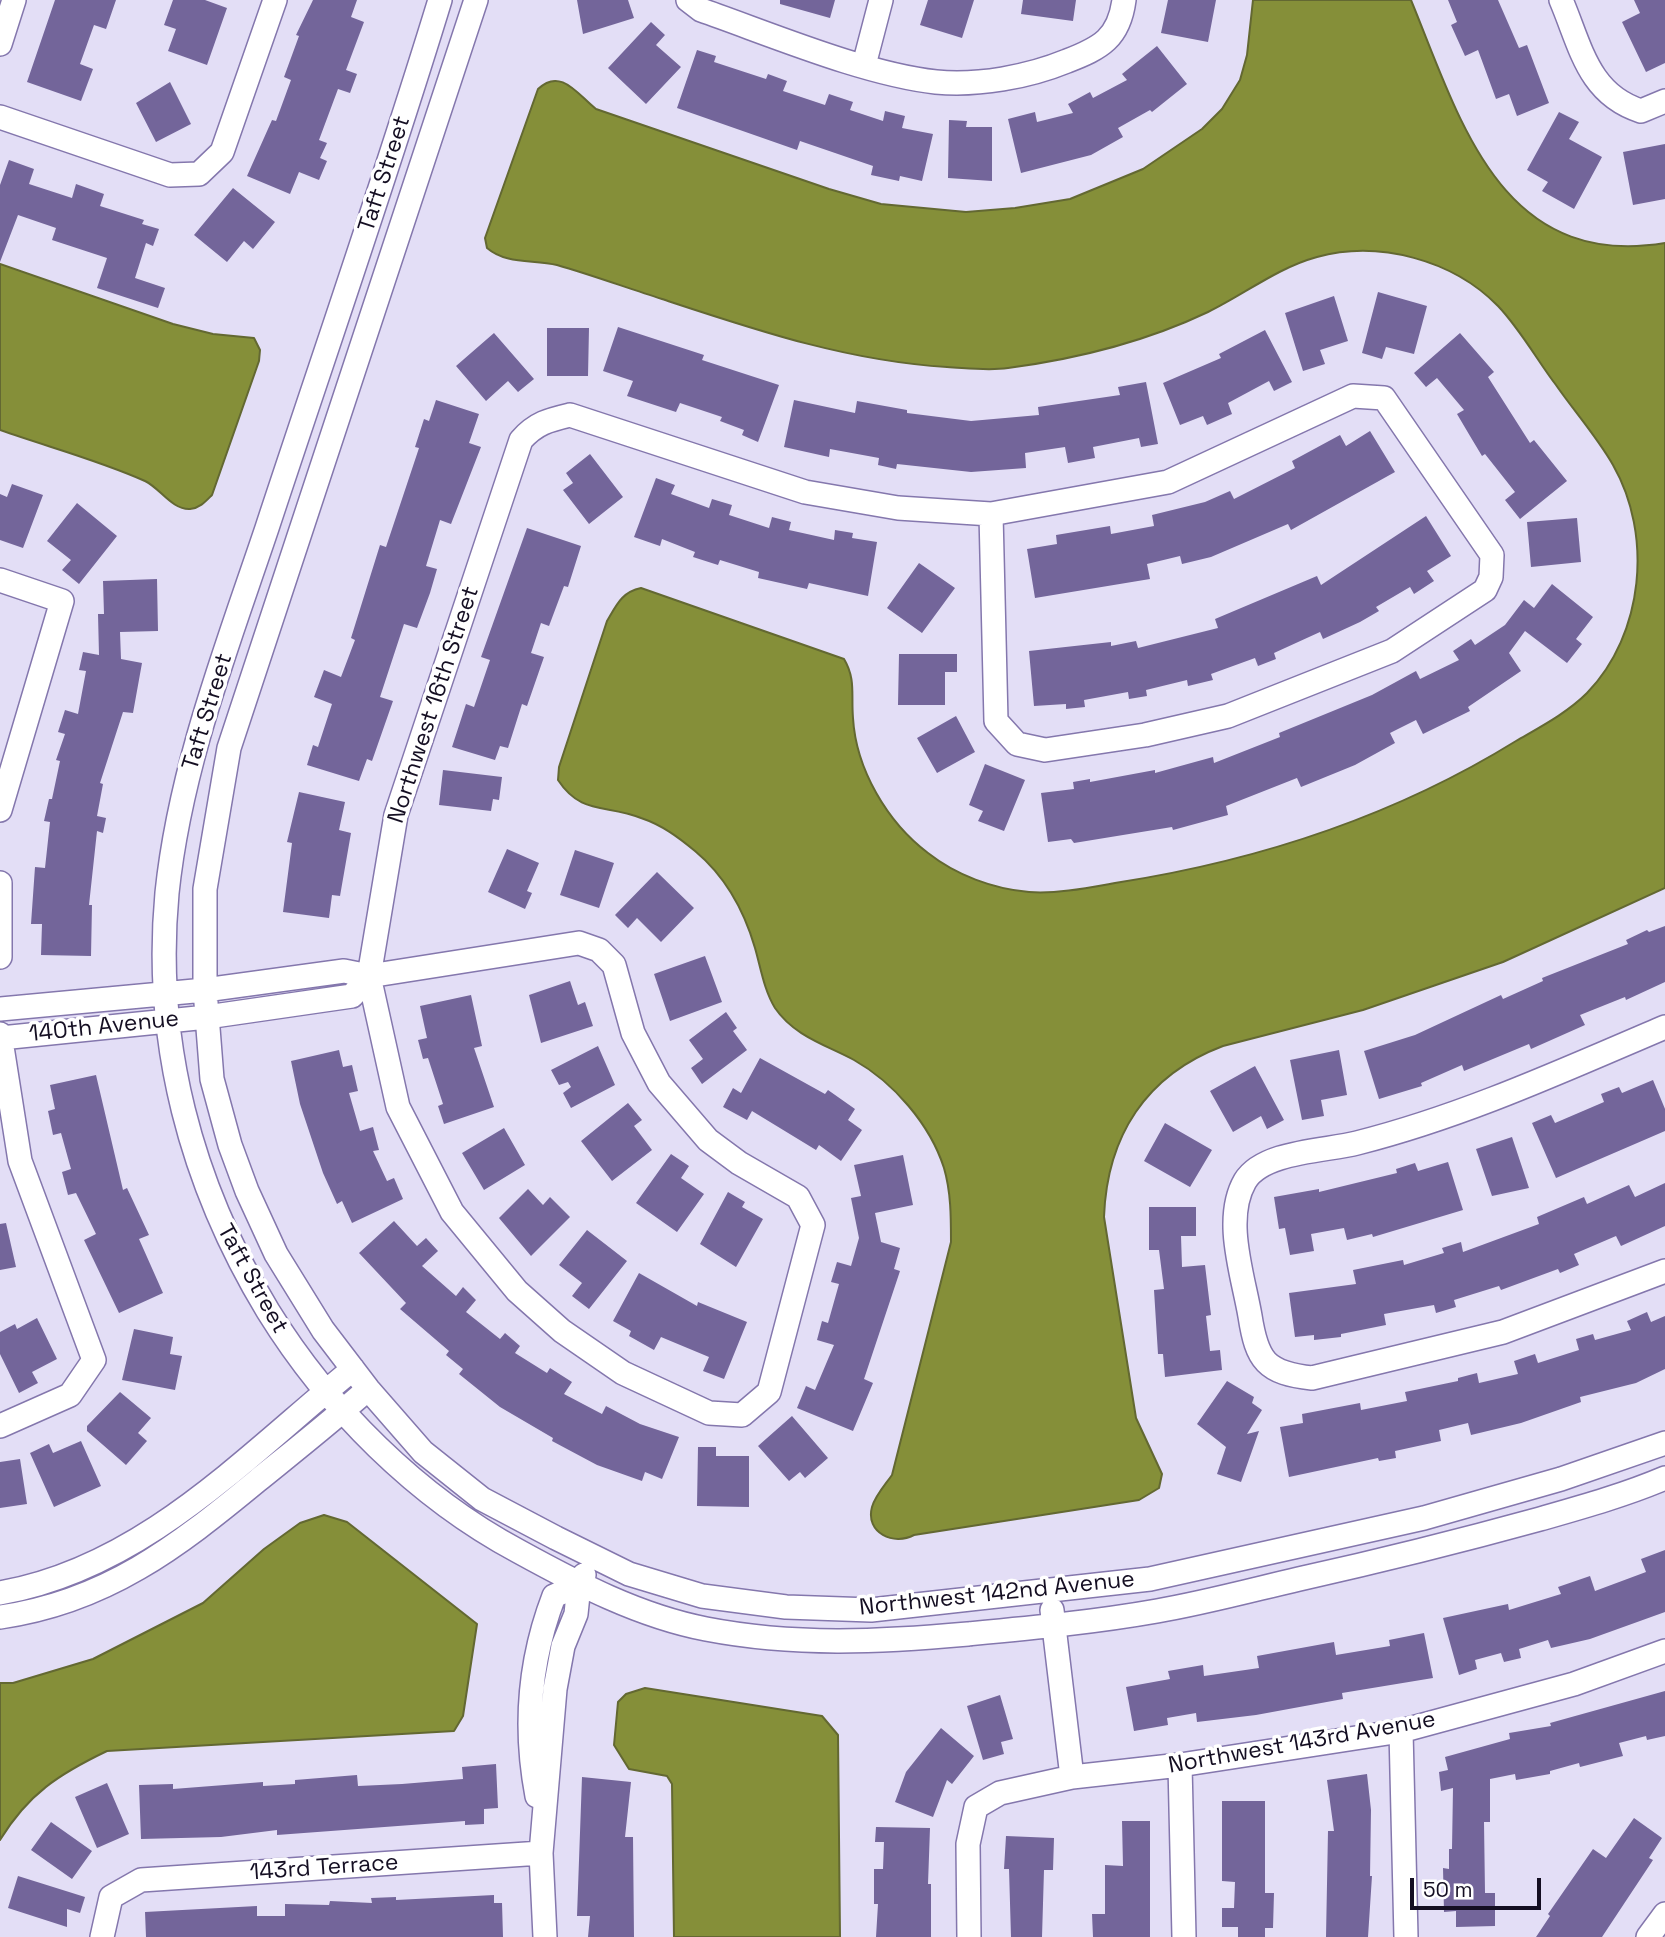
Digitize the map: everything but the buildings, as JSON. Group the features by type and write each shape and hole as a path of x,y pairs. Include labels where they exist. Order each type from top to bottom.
{"street":[{"path":"0,44 14,0"},
{"path":"0,117 170,175 199,174 222,152 275,0"},
{"name":"Taft Street","path":"343,1411 287,1342 240,1265 210,1200 175,1086 165,993 167,893 192,751 408,104 440,0"},
{"name":"Taft Street","path":"368,1389 323,1330 276,1254 247,1191 212,1079 205,990 205,888 229,748 476,0"},
{"path":"688,0 701,10 864,65 934,82 979,83 1055,66 1089,52 1113,36 1122,18 1124,0"},
{"path":"864,65 881,0"},
{"path":"1561,0 1596,82 1620,104 1641,111 1665,101"},
{"path":"1368,394 1384,398 1492,555 1491,578 1485,590 1392,652 1228,716 1145,735 1045,750 1017,744 996,721 991,514 1168,482 1353,396 1368,394"},
{"name":"Northwest 16th Street","path":"742,1415 709,1413 623,1373 562,1331 517,1291 452,1212 398,1107 369,976 396,815 522,440 544,421 570,415 805,492 898,508 991,514"},
{"path":"0,580 62,601 0,810"},
{"path":"0,883 0,957"},
{"name":"140th Avenue","path":"0,1009 205,990 344,971 369,976 579,943 599,950 614,965 633,1033 659,1083 708,1140 739,1163 783,1185 798,1197 813,1225 769,1392 742,1415"},
{"name":"140th Avenue","path":"0,1036 207,1017 352,996 369,976"},
{"path":"1665,1027 1493,1101 1357,1143 1265,1162 1245,1180 1233,1215 1255,1349 1282,1375 1312,1378 1503,1332 1665,1271"},
{"path":"0,1036 10,1165 94,1360 70,1395 0,1426"},
{"path":"0,1593 83,1569 163,1526 353,1370"},
{"path":"0,1618 48,1608 124,1577 199,1530 368,1389"},
{"name":"Northwest 142nd Avenue","path":"368,1389 423,1452 482,1499 629,1574 702,1596 786,1607 871,1610 1150,1579 1424,1518 1600,1467 1665,1443"},
{"name":"Northwest 142nd Avenue","path":"343,1411 415,1480 477,1529 579,1585 627,1606 702,1628 787,1640 873,1643 1155,1612 1429,1550 1567,1511 1665,1478"},
{"path":"545,1937 541,1853 543,1819 530,1752 530,1707 535,1661 554,1596 579,1585 594,1556"},
{"path":"1049,1592 1072,1777"},
{"name":"Northwest 143rd Avenue","path":"969,1937 968,1844 976,1807 1000,1793 1072,1777 1180,1765 1401,1731 1574,1684 1665,1651"},
{"path":"1401,1731 1406,1937"},
{"path":"1180,1765 1184,1937"},
{"name":"143rd Terrace","path":"102,1937 111,1898 141,1880 541,1853"},
{"path":"1648,1937 1665,1913"}],"shaded area":[{"path":"1253,0 1411,0 1469,136 1495,176 1525,209 1563,233 1609,245 1665,243 1665,888 1503,962 1363,1010 1223,1046 1196,1058 1172,1074 1152,1091 1123,1135 1113,1160 1104,1217 1136,1418 1162,1474 1159,1488 1139,1500 906,1538 890,1538 883,1535 873,1524 872,1507 892,1475 951,1242 951,1214 944,1168 920,1120 896,1092 854,1060 801,1033 775,1008 765,987 750,934 739,907 706,861 663,828 628,814 585,804 567,791 558,780 559,767 607,621 617,604 629,592 641,588 844,659 852,680 855,737 860,756 876,793 899,826 939,861 976,880 1015,890 1061,891 1168,874 1272,848 1323,832 1373,814 1421,792 1469,768 1562,713 1587,693 1606,669 1621,642 1631,613 1637,552 1634,522 1626,492 1600,444 1498,306 1459,277 1414,258 1365,251 1317,257 1275,274 1208,312 1135,341 1059,360 985,369 910,364 802,342 557,265 503,257 487,248 485,238 538,89 554,81 569,86 596,109 829,189 881,204 966,212 1015,208 1070,199 1143,169 1202,129 1222,109 1240,80 1247,55"},
{"path":"0,264 173,324 213,334 254,338 260,350 259,361 212,495 205,502 190,509 177,506 156,488 127,473 0,430"},
{"path":"324,1515 347,1522 477,1624 463,1716 454,1731 107,1751 74,1768 46,1787 22,1810 0,1840 0,1683 13,1683 93,1659 203,1603 264,1549 300,1523"},
{"path":"645,1688 822,1716 838,1735 840,1937 674,1937 672,1784 667,1776 629,1769 614,1745 618,1702 626,1694"}]}
